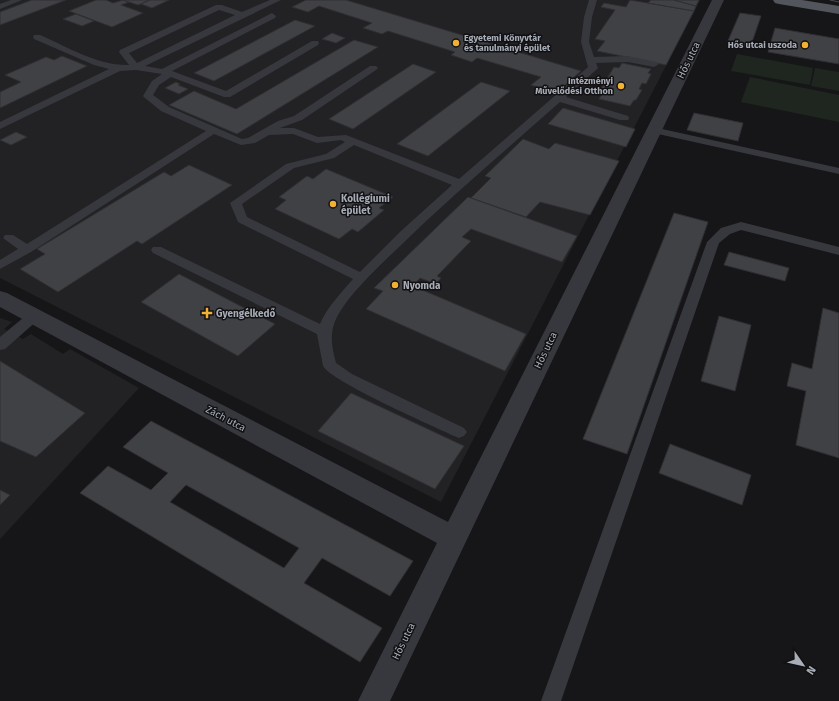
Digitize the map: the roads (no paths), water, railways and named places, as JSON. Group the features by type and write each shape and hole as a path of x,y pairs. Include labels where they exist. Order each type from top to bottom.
{"main road":[{"path":"779,0 839,10"}],"street":[{"name":"Hős utca","path":"374,701 452,538 718,0"},
{"name":"Zách utca","path":"0,298 452,538"}],"lane":[{"path":"0,7 18,0"},
{"path":"213,0 245,13"},
{"path":"136,66 245,13 277,0"},
{"path":"459,432 346,378 330,366 326,351 324,332 330,315 360,277 460,184 593,68 585,42 588,17 593,0"},
{"path":"136,66 123,52 219,7 245,13"},
{"path":"272,16 167,73 154,83 148,96 165,109 241,142 251,141 282,123 298,118 373,68"},
{"path":"37,37 97,63 118,68 136,66 167,73 227,95 316,44"},
{"path":"591,60 628,59 654,64"},
{"path":"0,126 118,68"},
{"path":"559,98 624,118"},
{"path":"0,265 183,146 214,130"},
{"path":"653,130 839,171"},
{"path":"266,132 294,131 317,140 342,137 460,184"},
{"path":"353,141 330,156 290,166 236,204 242,219 360,277"},
{"path":"551,701 713,242 721,233 729,228 741,226 839,251"},
{"path":"9,238 27,248"},
{"path":"157,250 324,332"},
{"path":"0,345 34,316"}],"tram line":[{"path":"830,0 839,2"}],"place":[{"name":"Egyetemi Könyvtár és tanulmányi épület","path":"456,43"},
{"name":"Hős utcai uszoda","path":"805,45"},
{"name":"Intézményi Művelődési Otthon","path":"621,86"},
{"name":"Kollégiumi épület","path":"333,204"},
{"name":"Nyomda","path":"395,285"},
{"name":"Gyengélkedő","path":"207,313"}]}
